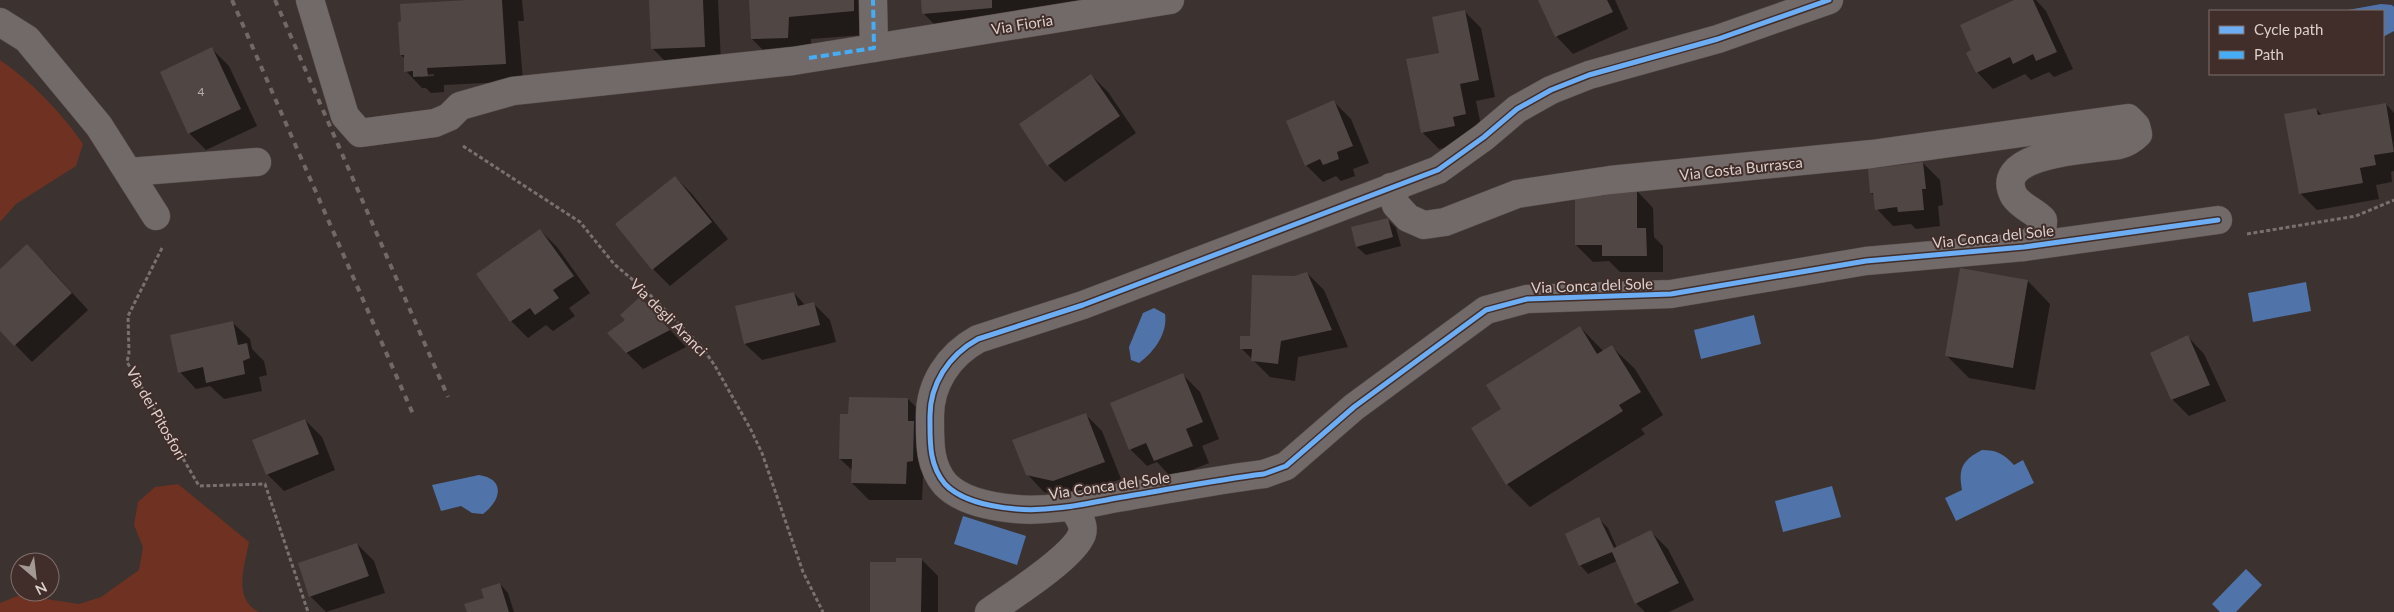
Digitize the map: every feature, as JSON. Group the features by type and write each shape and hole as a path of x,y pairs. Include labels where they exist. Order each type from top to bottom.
{"street":[{"path":"310,0 345,116 360,133 435,122"},
{"path":"873,0 874,48"},
{"name":"Via Fioria","path":"435,122 449,117 460,106 513,91 809,58 1170,0"},
{"name":"Via Conca del Sole","path":"1829,0 1718,39 1589,75 1551,90 1517,109 1484,137 1438,170 1083,304 978,340 964,347 951,358 941,374 930,410 930,452 934,467 946,484 958,493 984,504 1017,509 1071,506 1264,474 1286,466 1354,407 1486,310 1528,299 1671,294 1866,261 2024,247 2218,220"},
{"path":"0,22 27,38 99,126 130,172 156,216"},
{"name":"Via Conca del Sole","path":"2024,247 2036,238 2044,225 2043,220 2014,195 2012,184 2016,170 2028,162 2063,152 2120,145 2131,141 2138,134 2136,126 2128,118 2115,120"},
{"name":"Via Costa Burrasca","path":"1391,187 1396,205 1408,218 1424,225 1445,222 1518,194 1610,180 1872,154 2115,120"},
{"path":"130,172 257,162"},
{"path":"989,612 1057,562 1073,546 1082,534 1082,521 1071,506"}],"path":[{"path":"2218,220 2222,238 2356,216 2394,200"}],"shaded area":[{"path":"0,60 45,98 83,144 76,166 16,204 0,222"},
{"path":"178,484 249,542 243,571 243,590 245,599 259,612 0,612 0,603 10,599 10,602 60,601 79,604 101,597 139,570 143,547 134,525 138,502 155,487"}],"water":[{"path":"2381,4 2392,5 2394,7 2394,31 2384,36 2384,10 2348,10"},
{"path":"2306,282 2311,311 2253,322 2248,293"},
{"path":"1154,308 1165,314 1164,328 1155,348 1139,363 1131,360 1129,347 1143,313"},
{"path":"1754,315 1761,344 1701,359 1694,330"},
{"path":"1982,450 2000,453 2014,465 2023,460 2034,483 1956,521 1945,498 1962,490 1961,471 1963,466 1970,458"},
{"path":"479,475 488,477 497,486 497,497 489,509 483,514 472,513 461,506 441,511 432,485"},
{"path":"1832,486 1841,517 1783,532 1775,501"},
{"path":"963,516 1026,536 1017,565 954,544"},
{"path":"2246,569 2262,585 2236,612 2220,612 2212,604"}],"building":[{"path":"502,0 506,64 427,68 428,76 413,77 413,71 404,72 404,55 400,55 398,22 401,21 400,4"},
{"path":"649,0 703,0 705,47 651,49"},
{"path":"749,0 854,0 854,11 789,17 788,38 751,39"},
{"path":"921,0 992,0 992,8 922,14"},
{"path":"1538,0 1607,0 1613,12 1555,37"},
{"path":"2014,0 2033,0 2057,52 2036,61 2033,54 2013,64 2010,57 1976,73 1966,53 1971,50 1960,25"},
{"path":"1465,10 1479,80 1460,84 1466,114 1453,117 1455,126 1421,133 1406,59 1439,53 1432,17"},
{"path":"212,47 241,109 188,134 160,72"},
{"path":"1091,74 1120,116 1047,166 1019,124"},
{"path":"1334,100 1353,146 1337,152 1339,159 1323,165 1320,159 1305,166 1286,121"},
{"path":"2386,103 2394,152 2374,155 2376,165 2360,168 2363,183 2299,194 2284,114 2316,108 2318,115"},
{"path":"1923,162 1926,189 1922,189 1924,210 1898,212 1897,207 1875,210 1873,193 1870,193 1868,169"},
{"path":"675,176 712,222 652,270 615,224"},
{"path":"1604,190 1637,190 1637,228 1646,228 1647,256 1602,256 1602,245 1575,245 1575,196 1604,196"},
{"path":"1388,218 1393,237 1356,247 1351,227"},
{"path":"540,229 574,276 553,290 559,298 535,315 530,308 510,322 476,274"},
{"path":"27,244 72,293 14,346 0,331 0,269"},
{"path":"1960,268 2028,280 2013,368 1945,356"},
{"path":"1307,272 1332,330 1281,341 1278,364 1251,361 1252,349 1240,349 1240,336 1250,336 1252,275 1294,276"},
{"path":"794,292 798,306 814,302 820,325 744,344 735,306"},
{"path":"640,297 670,330 626,353 607,333 625,320 620,315"},
{"path":"233,321 238,345 247,343 250,358 243,361 245,374 206,383 203,367 178,373 170,335"},
{"path":"1580,326 1597,354 1612,345 1641,392 1619,405 1623,411 1506,485 1471,428 1501,409 1486,385"},
{"path":"2188,335 2210,385 2171,400 2150,353"},
{"path":"1183,373 1203,422 1186,429 1193,446 1154,461 1146,443 1129,450 1110,403"},
{"path":"849,397 908,398 908,421 914,421 913,461 907,462 906,484 851,483 852,459 839,459 840,414 848,414"},
{"path":"1086,413 1105,462 1053,481 1026,475 1012,440"},
{"path":"305,419 319,454 266,475 252,440"},
{"path":"1599,517 1614,548 1651,530 1679,583 1635,604 1612,552 1579,566 1565,534"},
{"path":"357,543 369,576 309,597 298,563"},
{"path":"896,558 922,558 921,612 870,612 870,562 896,562"},
{"path":"500,583 509,612 467,612 464,604 484,598 481,589"}],"railway":[{"path":"232,0 413,414"},
{"path":"275,0 448,397"}],"marked path":[{"path":"809,58 874,48 873,0"}],"cycle path":[{"path":"1829,0 1718,39 1589,75 1551,90 1517,109 1484,137 1438,170 1083,305 978,339 958,353 950,362 937,383 933,394 930,419 931,445 933,461 940,477 952,490 968,499 997,507 1029,510 1067,507 1264,474 1286,466 1354,407 1486,310 1527,299 1671,294 1866,261 2024,247 2218,220"}]}
